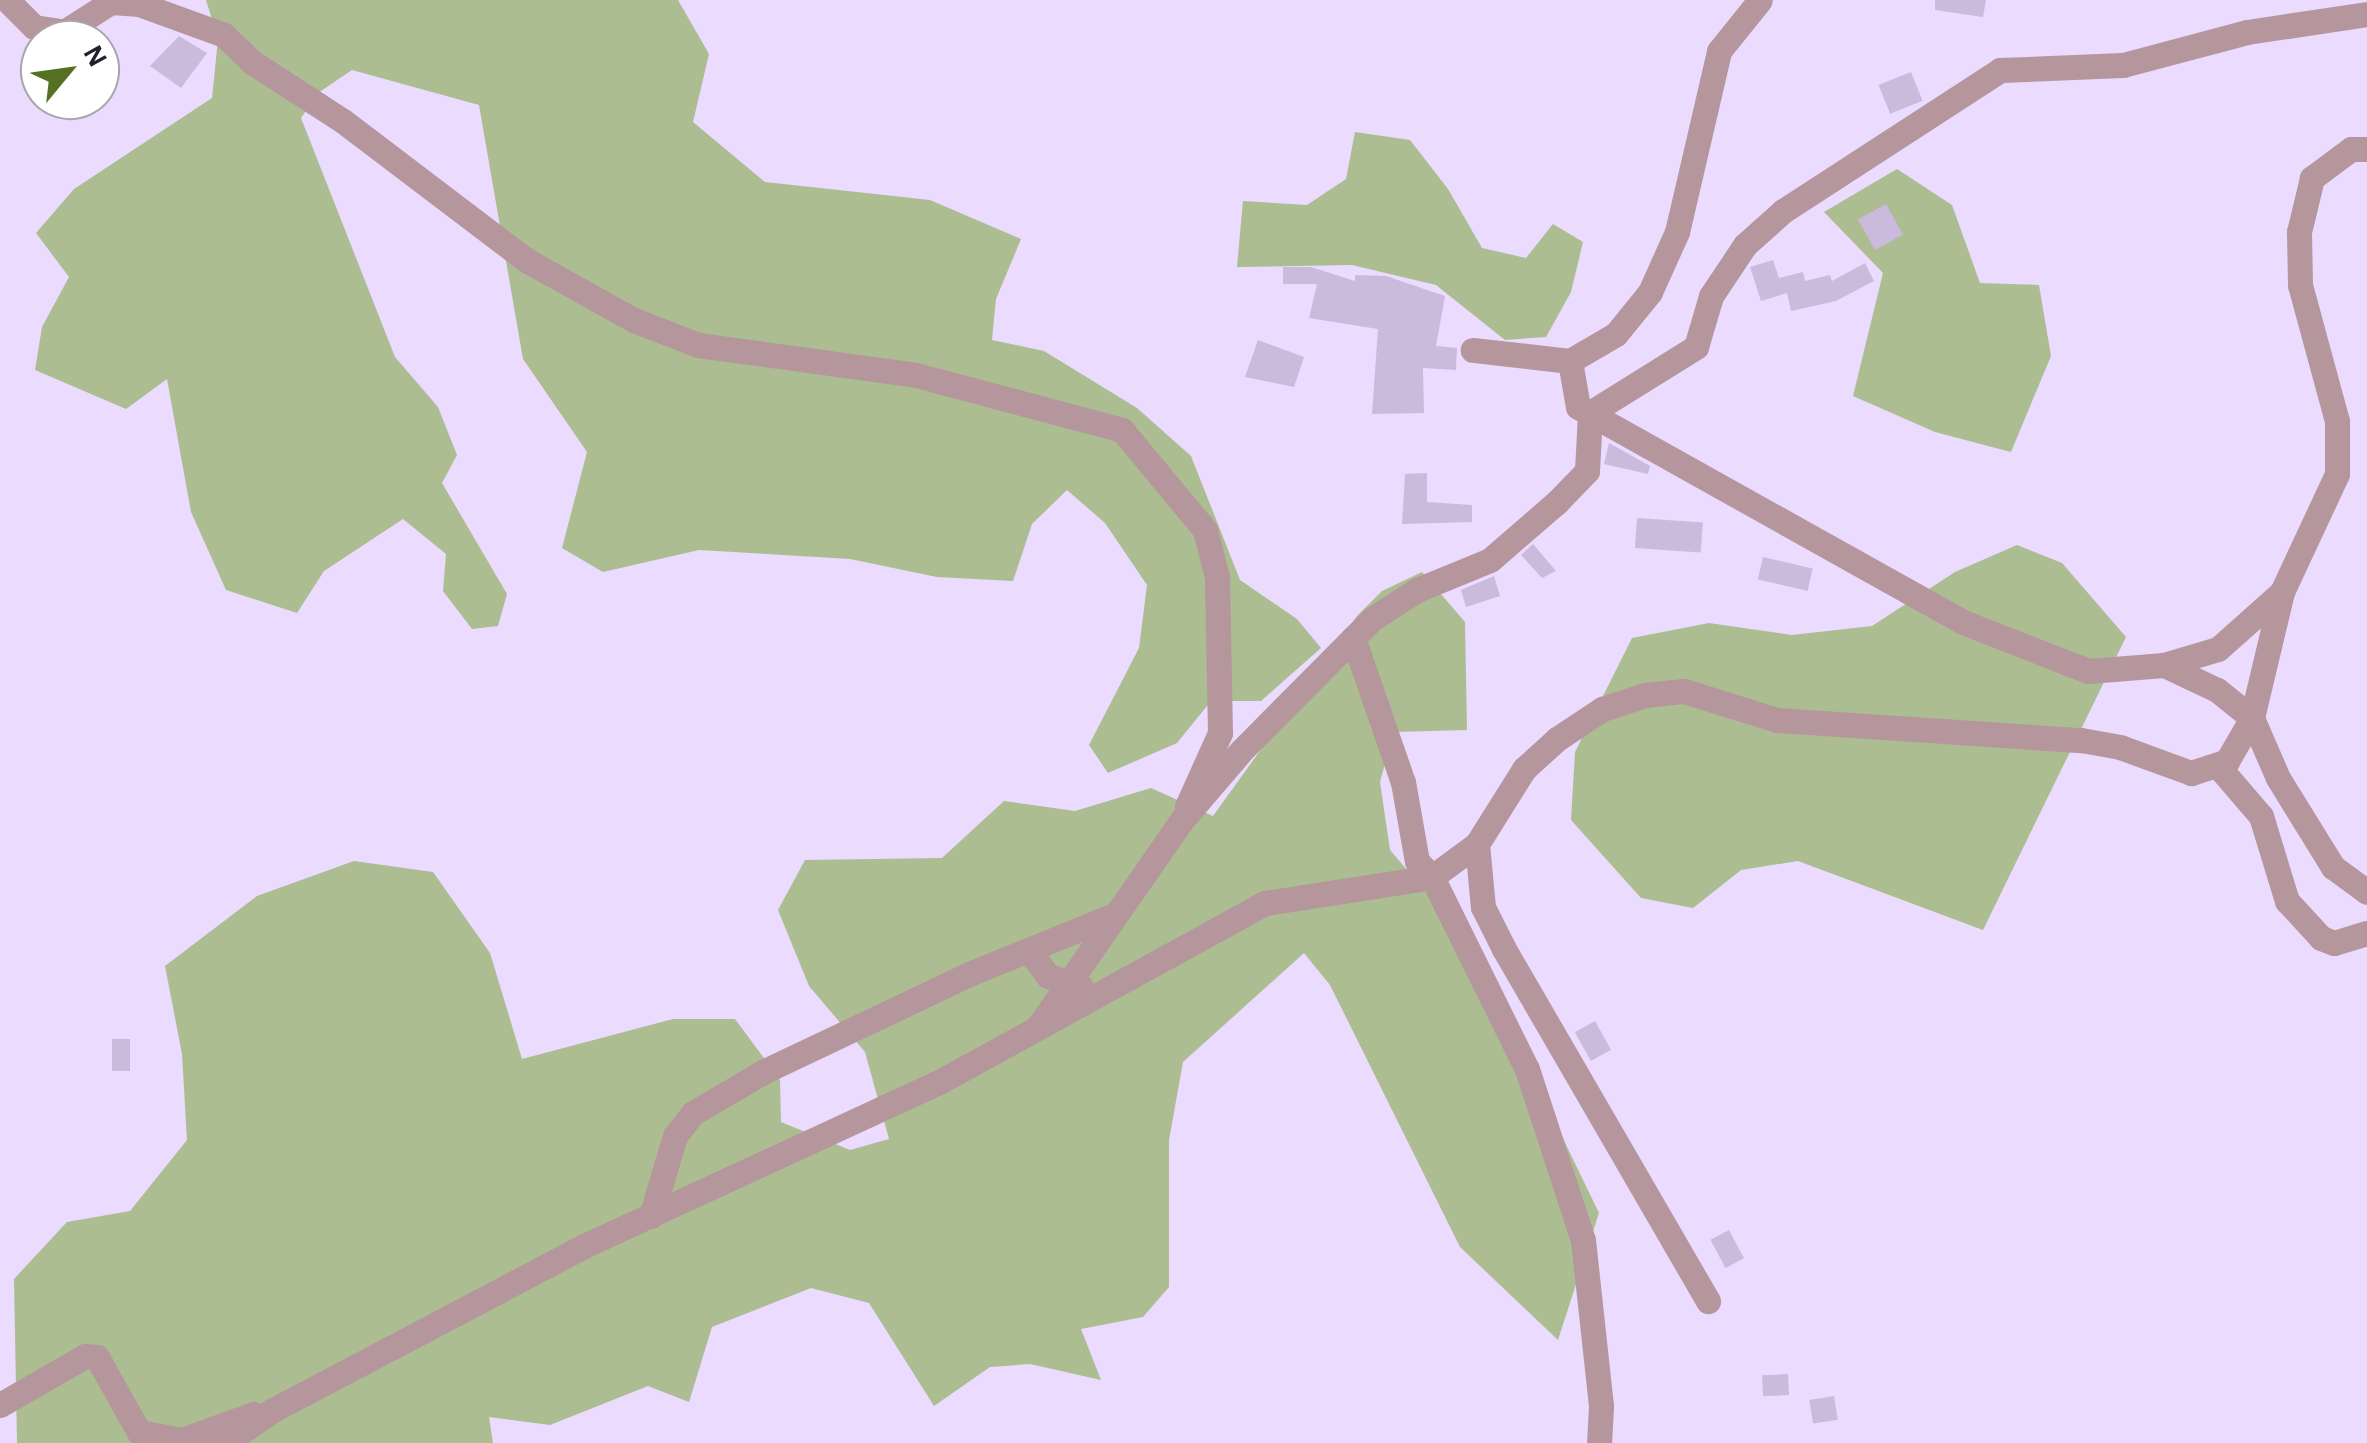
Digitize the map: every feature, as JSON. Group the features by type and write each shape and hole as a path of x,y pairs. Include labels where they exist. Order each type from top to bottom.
{"street":[{"path":"7,0 34,27 64,32 111,2 139,4 224,34 252,62 310,97 526,260 634,320 698,345 916,374 1122,430 1205,530 1217,577 1220,733 1182,820"},
{"path":"1472,350 1570,360 1616,334 1650,292 1676,232 1718,52 1760,0"},
{"path":"1590,413 1696,348 1712,296 1745,246 1783,212 2000,70 2122,66 2247,32 2367,14"},
{"path":"225,1443 273,1410 650,1216 1036,1030 1265,903 1432,877 1477,844 1524,769 1557,739 1602,709 1645,694 1684,691 1776,720 2081,740 2120,746 2191,773 2218,766 2252,718 2282,592 2337,474 2337,421 2300,284 2299,232 2312,178 2352,149 2367,149"},
{"path":"1570,360 1578,407 1962,622 2088,671 2164,665 2218,650 2282,592"},
{"path":"1036,1030 1182,820 1287,701 1354,638 1417,590 1490,560 1557,502 1586,471 1590,413"},
{"path":"1354,638 1404,782 1416,861 1432,877 1527,1069 1583,1240 1602,1406 1599,1443"},
{"path":"2164,665 2218,690 2252,718 2278,778 2333,867 2367,892"},
{"path":"2218,766 2261,816 2287,902 2320,938 2334,942 2367,933"},
{"path":"1477,844 1483,907 1504,949 1708,1301"},
{"path":"650,1216 674,1136 694,1113 766,1071 970,974 1114,915"},
{"path":"1030,952 1048,976 1102,995"},
{"path":"0,1405 85,1356 97,1357 139,1432 160,1440 182,1440 273,1410"}],"green space":[{"path":"206,0 678,0 709,54 693,122 765,182 930,200 1021,239 996,299 992,340 1044,351 1137,408 1191,456 1240,580 1297,619 1321,648 1261,701 1211,701 1177,743 1108,773 1089,745 1139,648 1147,585 1105,523 1067,490 1032,524 1013,581 937,577 850,559 699,550 603,572 562,548 587,452 523,359 479,105 352,70 318,93 301,118 395,357 438,407 457,455 442,483 507,594 498,626 472,629 443,591 446,554 403,519 324,571 297,613 226,590 191,512 167,379 126,409 35,370 42,327 69,277 36,233 74,189 212,98 218,39"},
{"path":"1355,132 1410,140 1448,189 1482,248 1526,258 1553,224 1583,242 1571,292 1546,337 1505,340 1436,285 1352,265 1237,267 1243,201 1307,205 1346,179"},
{"path":"1897,169 1952,205 1980,283 2039,285 2051,356 2011,452 1935,432 1853,396 1883,273 1824,212"},
{"path":"2017,545 2062,563 2126,637 1983,930 1798,861 1741,870 1693,908 1641,898 1571,820 1575,752 1632,638 1709,623 1792,635 1872,626 1955,572"},
{"path":"1422,572 1465,622 1467,730 1394,732 1380,782 1390,850 1467,940 1599,1213 1558,1340 1460,1247 1330,985 1304,953 1183,1062 1169,1140 1169,1287 1143,1317 1081,1329 1101,1380 1030,1364 990,1367 934,1406 869,1303 811,1288 712,1327 689,1402 648,1386 550,1425 489,1417 493,1443 232,1443 245,1432 209,1443 17,1443 14,1279 67,1222 130,1211 187,1140 182,1054 165,966 257,896 354,861 433,872 490,953 522,1059 673,1019 735,1019 780,1080 781,1122 850,1150 889,1139 865,1052 809,986 778,910 805,860 942,858 1004,801 1075,811 1151,788 1213,816 1357,616 1382,591"}],"building":[{"path":"1935,0 1986,0 1983,17 1935,10"},
{"path":"179,36 207,53 181,88 150,66"},
{"path":"1911,72 1923,101 1890,114 1879,85"},
{"path":"1886,204 1903,235 1875,250 1858,220"},
{"path":"1773,260 1779,278 1803,272 1805,281 1830,275 1832,281 1865,263 1874,281 1836,301 1791,311 1787,293 1761,301 1750,267"},
{"path":"1283,267 1311,267 1355,281 1355,275 1386,276 1445,296 1436,346 1457,348 1456,370 1423,368 1424,413 1372,414 1378,329 1309,318 1317,284 1283,284"},
{"path":"1258,340 1304,357 1294,387 1245,377"},
{"path":"1609,443 1650,466 1648,474 1604,464"},
{"path":"1427,473 1427,502 1472,505 1472,522 1402,524 1405,474"},
{"path":"1637,518 1703,523 1701,553 1635,548"},
{"path":"1533,544 1556,571 1542,578 1521,555"},
{"path":"1763,557 1813,568 1808,591 1758,579"},
{"path":"1494,576 1500,596 1466,607 1461,590"},
{"path":"1595,1021 1611,1050 1591,1061 1575,1032"},
{"path":"112,1039 130,1039 130,1071 112,1071"},
{"path":"1729,1230 1744,1258 1725,1268 1710,1240"},
{"path":"1788,1374 1789,1395 1763,1396 1762,1375"},
{"path":"1834,1396 1838,1420 1813,1424 1809,1400"}]}
